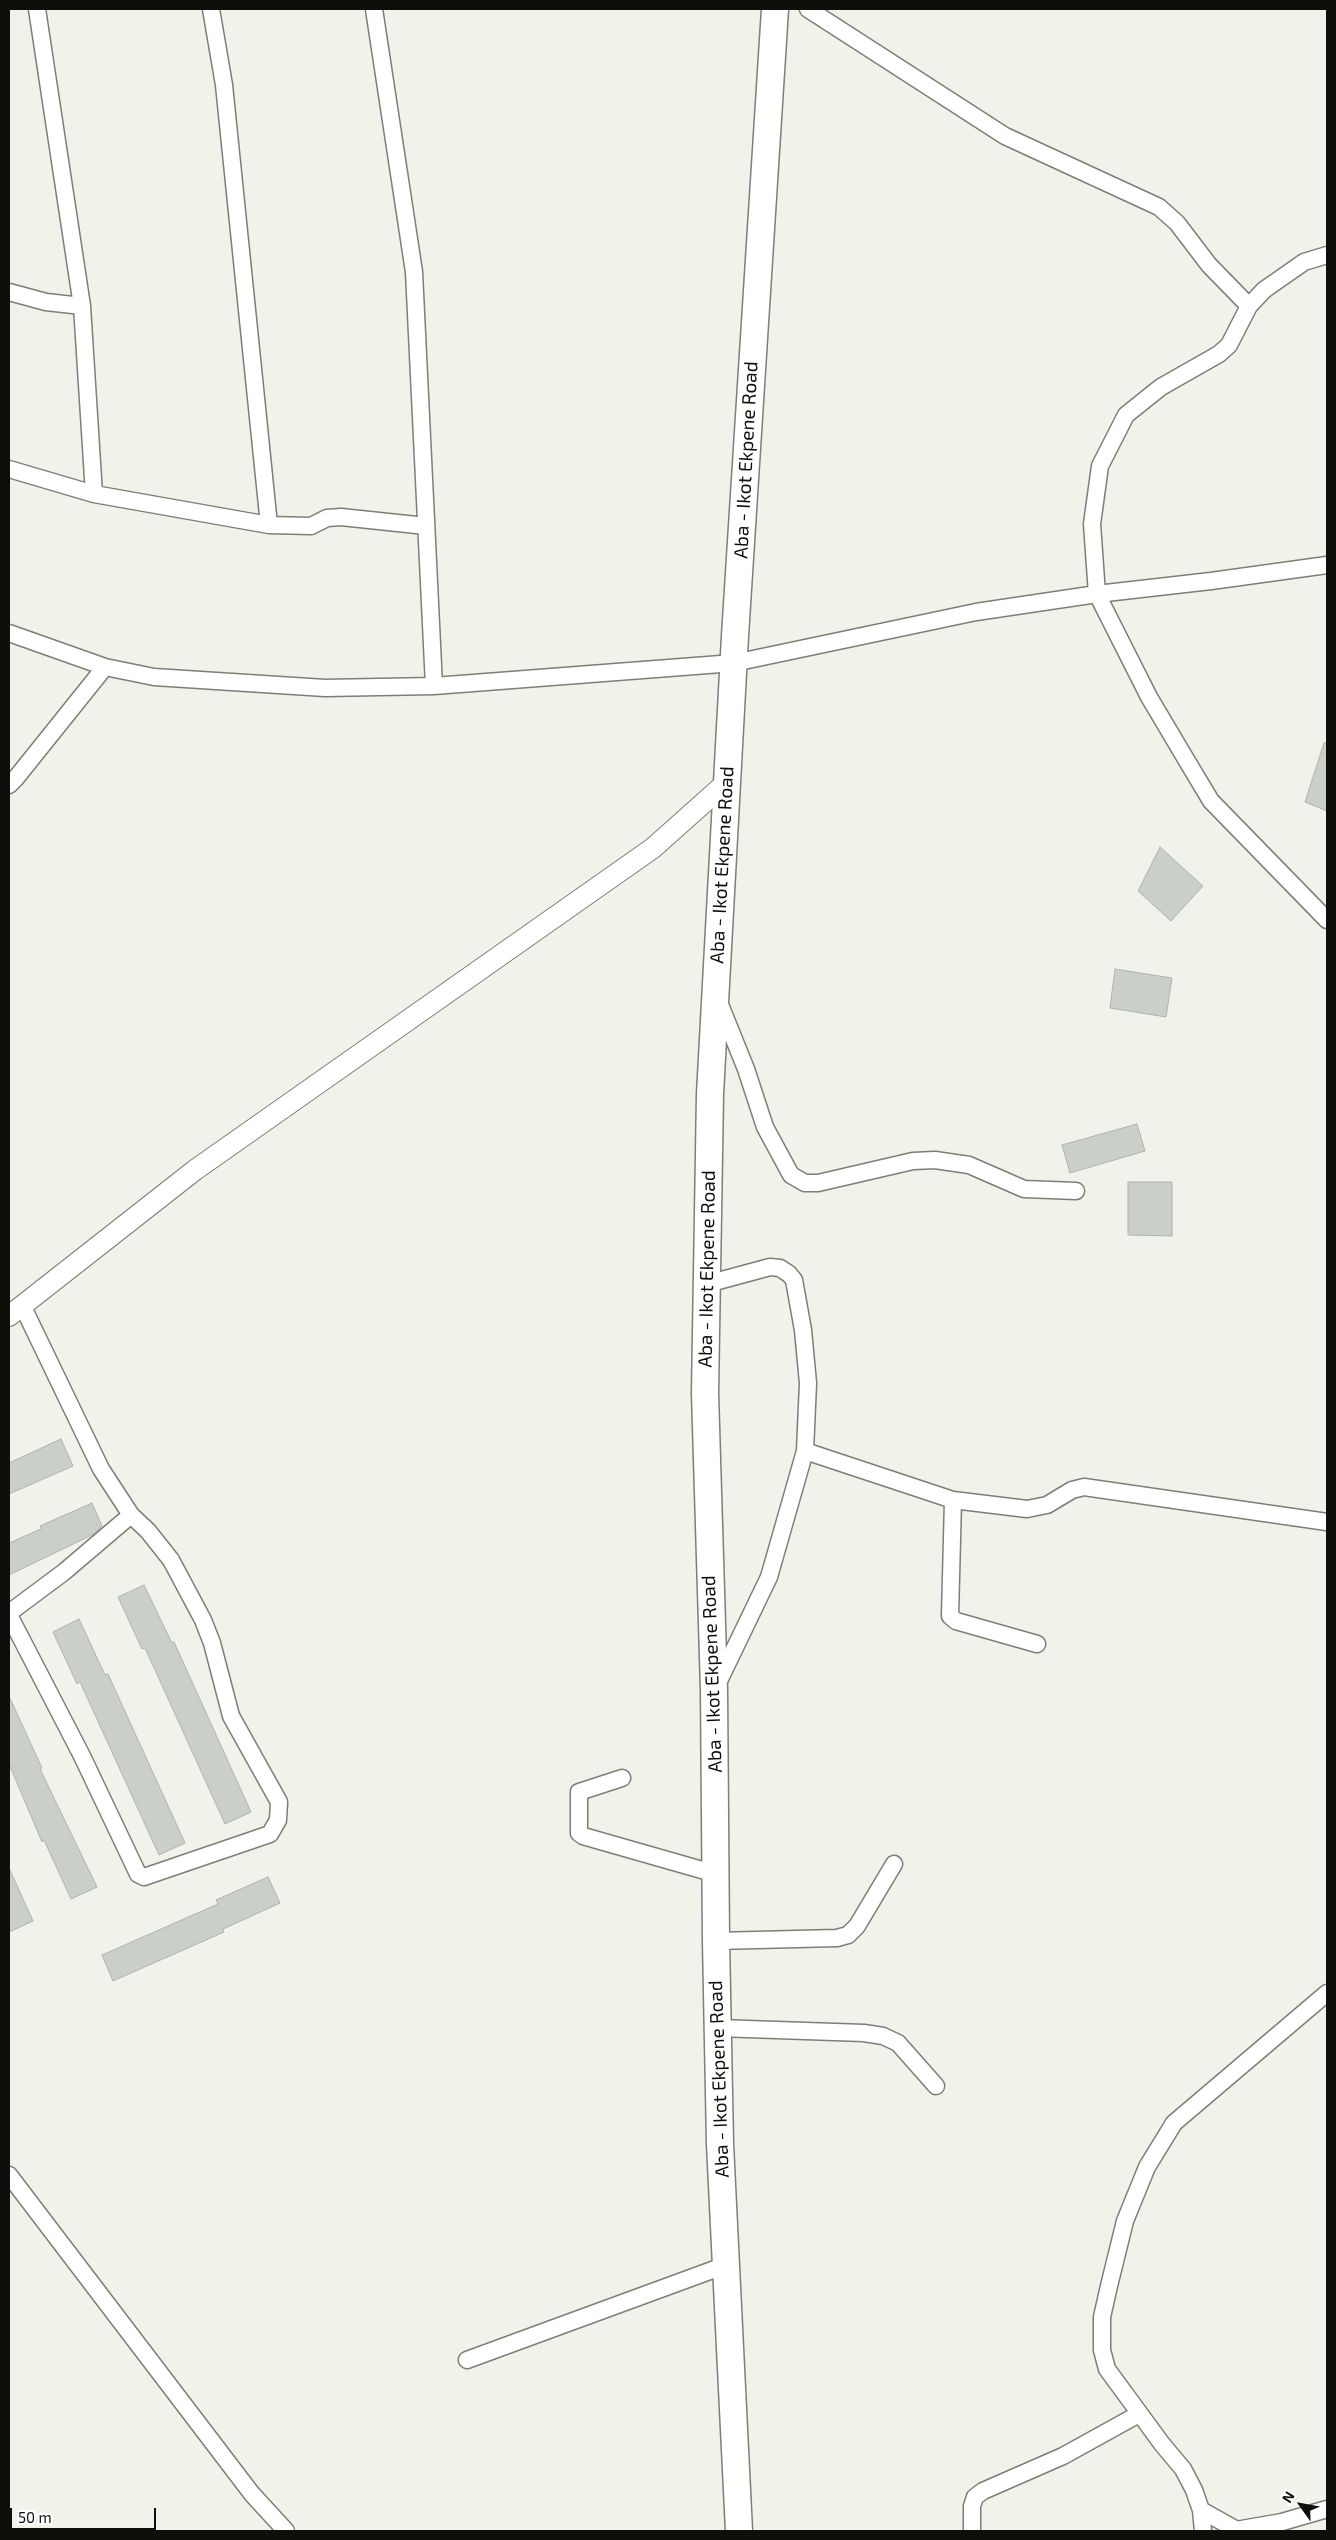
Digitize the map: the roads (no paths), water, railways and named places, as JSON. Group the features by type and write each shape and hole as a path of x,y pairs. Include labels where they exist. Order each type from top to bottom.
{"highway":[{"name":"Aba - Ikot Ekpene Road","path":"739,2531 726,2266 718,2028 714,1690 705,1393 710,1094 734,663 775,9"}],"street":[{"path":"37,9 82,306 94,494"},
{"path":"212,9 224,85 269,525"},
{"path":"374,9 414,272 434,686"},
{"path":"808,9 1005,136 1159,208 1177,224 1209,265 1250,306"},
{"path":"1327,255 1304,262 1264,290 1250,306 1229,345 1219,354 1161,387 1126,415 1100,466 1092,524 1098,594 1149,697 1211,800 1327,920"},
{"path":"9,292 46,302 82,306"},
{"path":"9,469 94,494 269,525 311,526 327,518 341,517 426,526"},
{"path":"9,633 105,667 154,677 316,688 434,686 734,663 976,612 1098,594 1327,565"},
{"path":"9,785 105,667"},
{"path":"131,1515 64,1572 9,1614 82,1756 138,1874 144,1877 270,1834 278,1820 279,1802 231,1716 212,1643 203,1620 171,1560 148,1531 131,1515 101,1469 16,1311 195,1170 653,848 727,782"},
{"path":"716,995 746,1069 765,1127 792,1175 805,1183 818,1183 913,1161 936,1160 969,1165 1024,1189 1076,1192"},
{"path":"707,1284 770,1267 780,1268 794,1280 803,1330 808,1383 805,1451 765,1587 714,1690"},
{"path":"805,1451 928,1494 953,1500 1027,1510 1047,1505 1072,1490 1084,1487 1327,1522"},
{"path":"953,1500 950,1616 956,1621 1037,1644"},
{"path":"622,1778 579,1792 579,1833 583,1836 716,1874"},
{"path":"716,1941 837,1938 848,1935 857,1926 894,1864"},
{"path":"1203,2531 1201,2510 1194,2490 1183,2469 1139,2414 1107,2369 1102,2350 1102,2317 1125,2221 1147,2166 1174,2123 1327,1994"},
{"path":"718,2028 864,2033 883,2036 898,2044 936,2086"},
{"path":"9,2175 252,2494 286,2531"},
{"path":"467,2360 726,2266"},
{"path":"972,2531 972,2506 975,2497 983,2491 1063,2456 1139,2414"},
{"path":"1201,2510 1232,2530 1282,2522 1327,2509"}]}
